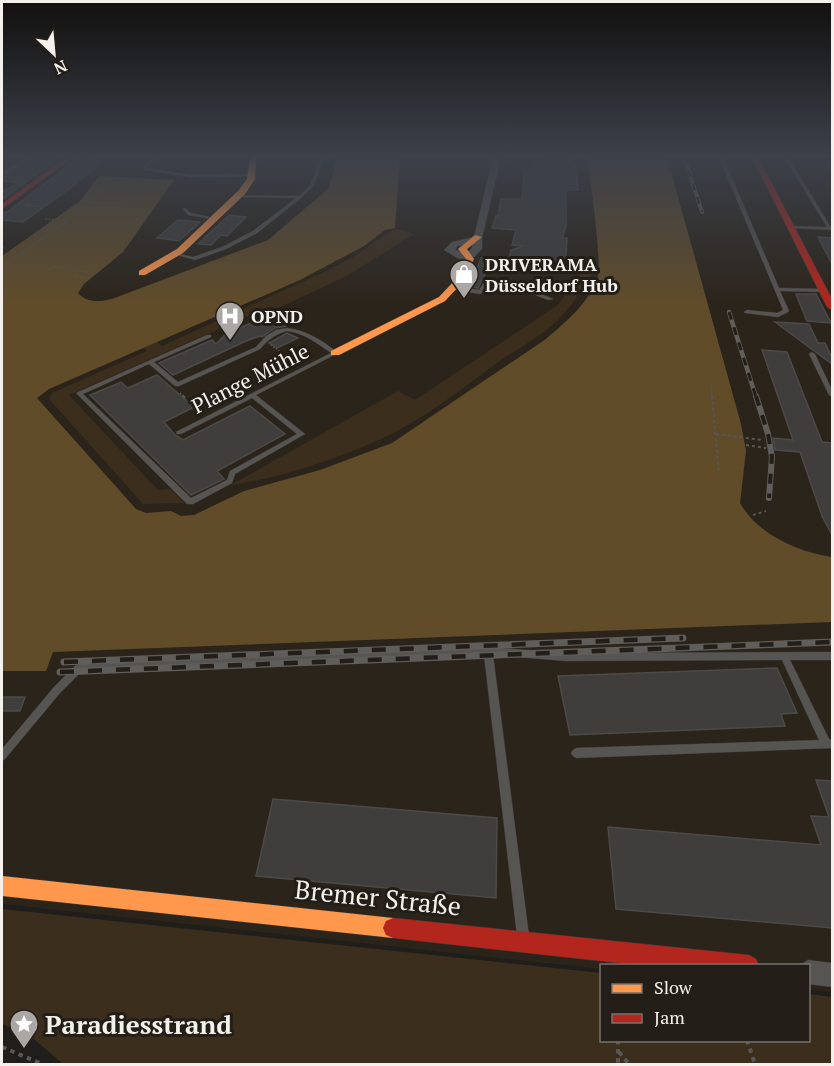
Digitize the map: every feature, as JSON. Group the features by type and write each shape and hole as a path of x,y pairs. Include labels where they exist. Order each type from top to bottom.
{"street":[{"path":"142,273 175,254 225,207"},
{"path":"335,353 431,306 455,288 466,271 470,259 462,249 478,238 485,207"},
{"path":"780,207 832,307"},
{"name":"Bremer Straße","path":"2,886 731,964"},
{"path":"810,972 832,975"}],"lane":[{"path":"175,254 194,259 224,248 255,232 287,207"},
{"path":"742,207 786,313 778,315 747,312"},
{"path":"791,227 830,229 816,207"},
{"path":"186,209 193,215 212,218"},
{"path":"455,288 480,292 489,281 530,291 550,299"},
{"path":"777,289 824,291"},
{"path":"150,362 177,385 258,348 264,340 286,330 301,330 335,353"},
{"path":"209,336 79,393 190,502 230,481 232,473 302,434 252,395"},
{"name":"Plange Mühle","path":"180,432 335,353"},
{"path":"812,354 832,395"},
{"path":"488,651 524,941"},
{"path":"2,756 57,690 81,666 488,651 567,657 832,656"},
{"path":"576,753 829,744 784,656"}],"path":[{"path":"5,265 67,221 44,219"},
{"path":"49,270 54,266 75,269"},
{"path":"80,271 92,273"},
{"path":"74,276 86,278"},
{"path":"264,340 297,363 290,366"},
{"path":"711,384 719,474"},
{"path":"177,385 174,387 200,411"},
{"path":"716,434 762,440"},
{"path":"746,445 766,448"},
{"path":"753,515 766,511"},
{"path":"618,1042 618,1065"},
{"path":"747,1042 755,1065"},
{"path":"2,1047 42,1065"},
{"path":"619,1052 629,1065"}],"shaded area":[{"path":"2,207 832,207 832,992 810,990 810,964 600,964 600,969 2,904"},
{"path":"72,207 155,207 123,252 84,284 78,293 85,299 102,301 268,240 307,207 396,207 395,228 385,230 364,246 300,280 49,389 37,398 136,509 146,513 171,511 181,516 194,515 244,491 320,470 392,443 546,339 576,311 589,295 598,276 593,207 681,207 741,424 746,451 740,503 757,524 768,533 806,551 832,557 832,622 53,652 46,671 2,671 2,256"},
{"path":"395,228 414,234 347,276 276,309 271,306 69,395 158,490 171,489 184,503 143,504 49,399 52,393 147,351 143,346 155,341 162,346 322,273 353,257"},
{"path":"582,272 593,272 577,297 558,320 439,406 410,424 379,440 325,461 268,478 231,485 398,391 415,400 558,305"},
{"path":"2,909 600,973 600,1042 810,1042 810,994 832,997 832,1064 63,1064 29,1035 2,1024"}],"building":[{"path":"14,207 44,207 23,222 2,220 2,212 7,212"},
{"path":"500,207 566,207 566,226 562,238 567,238 565,270 507,265 511,250 523,246 512,245 516,230 492,228"},
{"path":"229,215 246,217 227,236 221,235 211,245 198,244"},
{"path":"178,220 200,222 179,241 157,238"},
{"path":"818,237 832,238 832,264"},
{"path":"481,258 493,259 478,288 471,286"},
{"path":"796,294 816,294 831,323 807,321"},
{"path":"289,311 286,326 275,328 262,337 246,341 173,375 159,363 212,340 216,344 226,334 269,315 281,315"},
{"path":"775,322 809,324 818,343 825,343 832,358 832,364"},
{"path":"287,333 298,338 277,348 269,343"},
{"path":"762,350 787,352 822,442 832,443 832,535 822,516 800,452 775,450 773,438 793,440"},
{"path":"157,375 194,407 164,422 175,435 183,440 250,406 285,434 217,471 224,479 191,495 90,395 121,382 128,388"},
{"path":"777,668 797,713 781,714 785,726 570,735 558,676"},
{"path":"2,697 25,697 20,711 2,711"},
{"path":"816,780 832,781 832,928 616,909 608,827 821,845 811,816 829,817"},
{"path":"273,799 497,818 496,898 256,876"}],"railway":[{"path":"700,207 702,212"},
{"path":"729,312 756,397"},
{"path":"756,396 768,434 772,457 769,498"},
{"path":"64,662 683,638"},
{"path":"60,672 832,642"}],"traffic: slow":[{"path":"142,273 180,251 227,207"},
{"path":"335,353 442,299 459,281 470,259 462,249 478,237"},
{"path":"2,886 393,928"}],"traffic: jam":[{"path":"781,207 832,307"},
{"path":"393,928 730,964"}],"place":[{"name":"DRIVERAMA Düsseldorf Hub","path":"464,300"},
{"name":"OPND","path":"230,342"},
{"name":"Paradiesstrand","path":"24,1050"}]}
